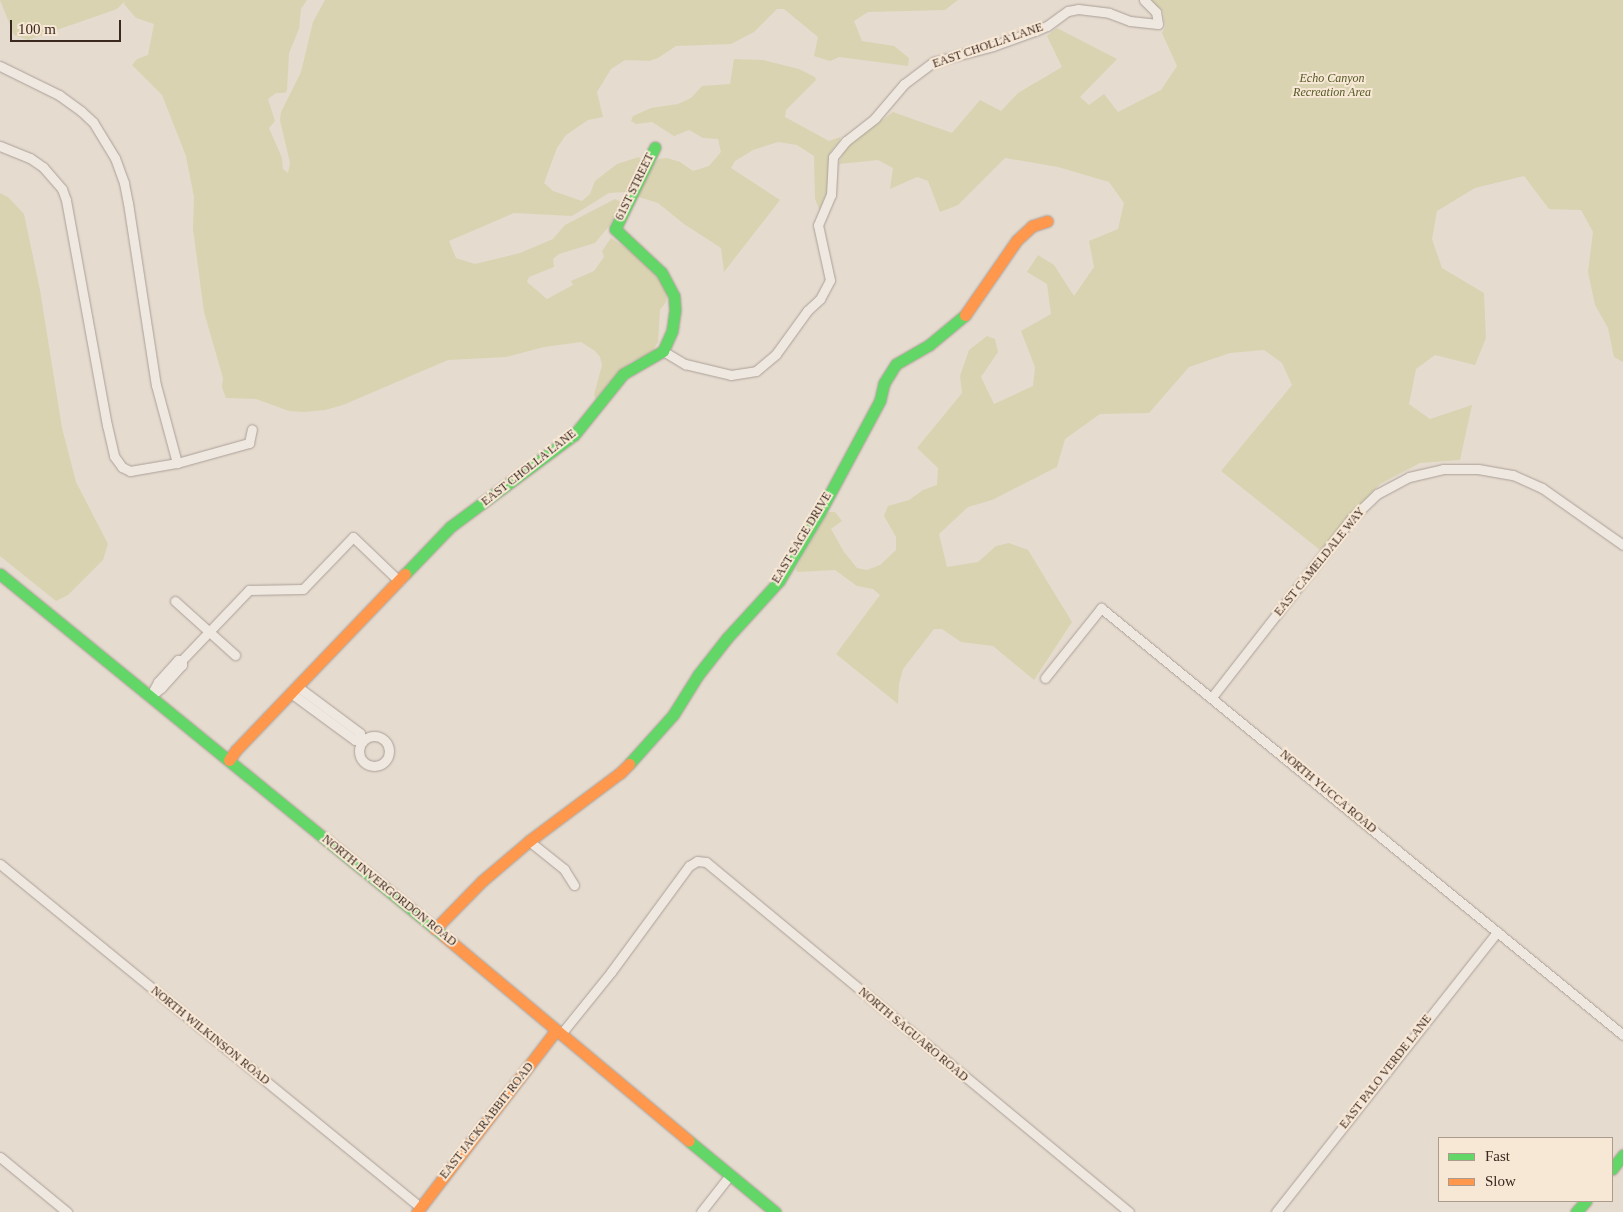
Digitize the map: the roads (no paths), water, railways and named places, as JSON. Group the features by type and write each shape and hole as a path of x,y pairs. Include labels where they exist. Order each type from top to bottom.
{"street":[{"name":"EAST CHOLLA LANE","path":"229,760 236,750 450,527 574,435 623,374 663,350 685,364 730,375 756,371 776,354 807,311 820,299 830,280 818,225 830,195 833,157 846,141 875,118 904,84 933,62 994,46 1047,26 1068,11 1078,9 1109,13 1130,21 1158,24 1156,12 1144,0"},
{"path":"0,66 59,95 81,111 93,122 115,158 127,196 156,385 177,464"},
{"path":"0,146 30,158 43,167 62,189 66,200 114,456 122,466 130,471 177,464 249,444 252,429"},
{"name":"61ST STREET","path":"655,147 615,229 662,272 674,296 675,310 672,331 663,350"},
{"name":"EAST SAGE DRIVE","path":"435,929 482,881 529,841 614,778 673,715 698,675 721,646 779,581 819,514 880,400 884,383 896,364 929,344 956,324 972,308 1017,240 1032,226 1047,221"},
{"name":"EAST CAMELDALE WAY","path":"1212,697 1352,518 1377,494 1409,477 1443,469 1478,469 1513,475 1542,488 1623,544"},
{"path":"151,696 156,684 178,660 182,660 249,590 303,589 353,537 399,581"},
{"name":"NORTH INVERGORDON ROAD","path":"0,574 435,929 775,1212"},
{"path":"175,601 234,655"},
{"name":"NORTH YUCCA ROAD","path":"1045,678 1101,608 1212,697 1623,1036"},
{"path":"294,690 360,734 362,742"},
{"path":"529,841 564,869 574,885"},
{"name":"EAST JACKRABBIT ROAD","path":"418,1210 559,1032 611,972 689,866 697,861"},
{"name":"NORTH SAGUARO ROAD","path":"697,861 706,862 1129,1212"},
{"name":"NORTH WILKINSON ROAD","path":"0,864 418,1210"},
{"name":"EAST PALO VERDE LANE","path":"1276,1212 1497,932"},
{"path":"1613,1157 1623,1145"},
{"path":"1613,1168 1623,1155"},
{"path":"0,1157 67,1212"},
{"path":"701,1212 730,1175"},
{"path":"1568,1212 1577,1202"},
{"path":"1576,1212 1585,1202"}],"park label":[{"name":"Echo Canyon Recreation Area","path":"1332,86"}]}
